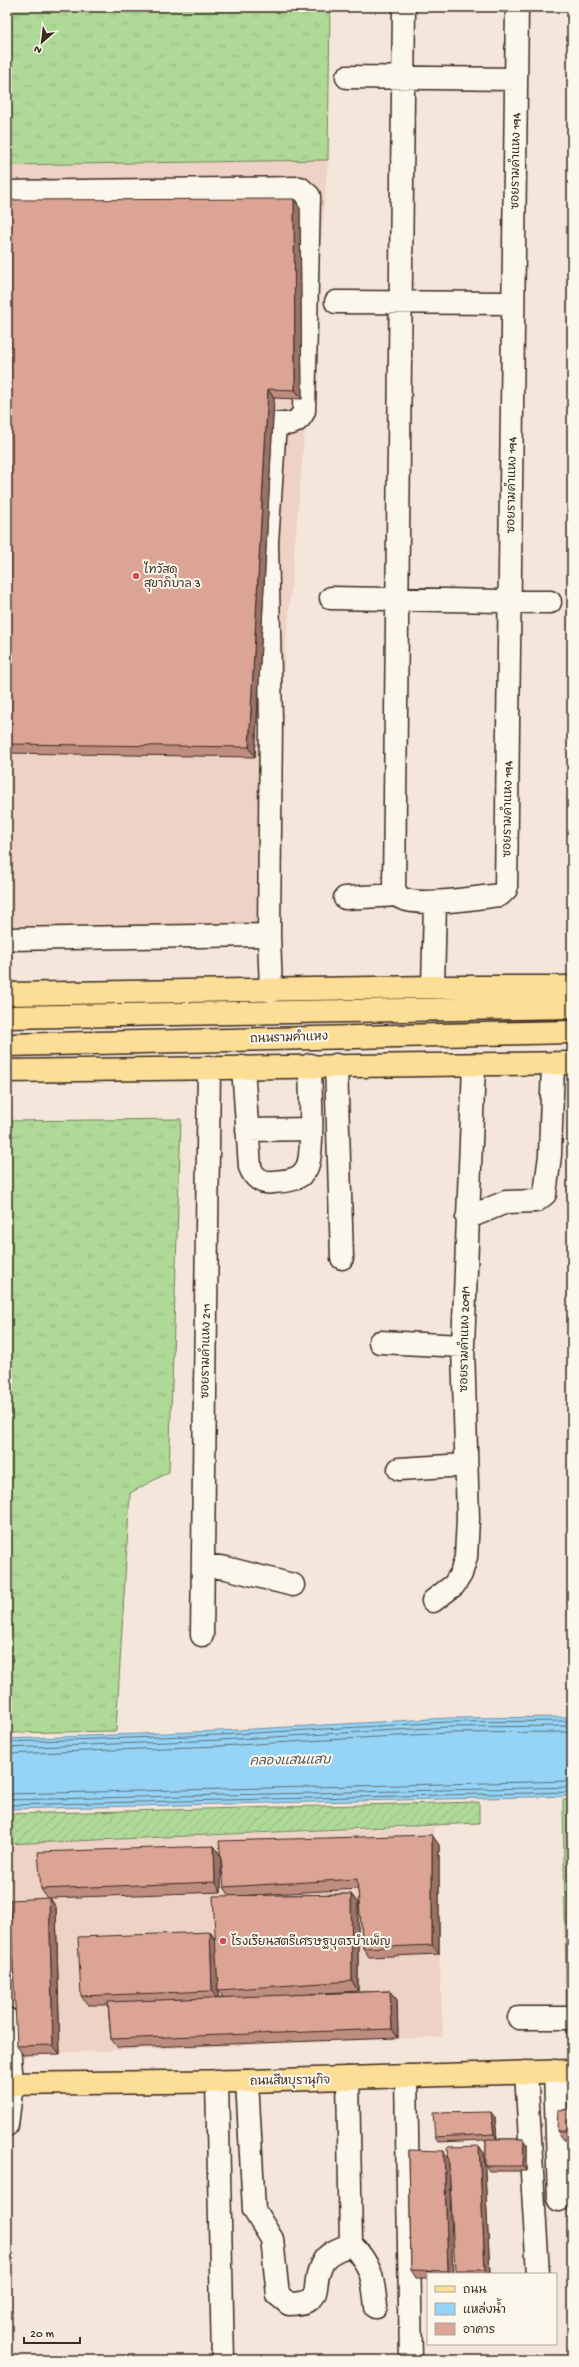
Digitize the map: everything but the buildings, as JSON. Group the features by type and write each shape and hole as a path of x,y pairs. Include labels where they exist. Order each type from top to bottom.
{"main road":[{"path":"7,994 271,991 433,986 572,987"},
{"name":"ถนนรามคำแหง","path":"7,1017 572,1007"},
{"name":"ถนนรามคำแหง","path":"7,1044 354,1035 572,1032"},
{"path":"7,1071 310,1065 562,1064"},
{"name":"ถนนสีหบุรานุกิจ","path":"10,2084 247,2081 564,2071"}],"street":[{"path":"345,898 397,895 394,888 404,7"},
{"name":"ซอยรามคำแหง 194","path":"397,895 405,900 435,903 500,895 506,889 517,7"},
{"path":"347,77 516,79"},
{"path":"7,192 300,188 309,196 304,411 301,419 295,423 274,424 267,543 271,720 269,934 271,991"},
{"path":"336,302 400,301 513,303"},
{"path":"331,598 397,600 509,600 550,602"},
{"path":"433,986 435,903"},
{"path":"7,938 269,934"},
{"name":"ซอยรามคำแหง 209/1","path":"433,1601 454,1585 461,1574 466,1558 468,1519 465,1465 463,1346 474,1064"},
{"path":"467,1218 506,1202 536,1201 545,1194 562,1064"},
{"path":"243,1066 247,1130 252,1173 256,1178 268,1183 291,1181 299,1177 306,1169 309,1160 310,1065"},
{"path":"336,1065 342,1258"},
{"name":"ซอยรามคำแหง 211","path":"202,1635 209,1067"},
{"path":"247,1130 310,1129"},
{"path":"380,1342 463,1346"},
{"path":"399,1469 465,1465"},
{"path":"204,1565 226,1568 293,1585"},
{"path":"519,2018 572,2018"},
{"path":"7,2019 10,2084 7,2125"},
{"path":"559,2200 564,2071"},
{"path":"526,2072 538,2273"},
{"path":"406,2076 411,2360"},
{"path":"348,2078 351,2244 364,2257 371,2269 376,2307"},
{"path":"218,2081 223,2360"},
{"path":"247,2081 254,2210 272,2239 278,2295 289,2304 305,2304 311,2300 314,2296 320,2269 325,2258 351,2244"}],"shaded area":[{"name":"ไทวัสดุ สุขาภิบาล 3","path":"328,160 262,926 7,929 7,165"},
{"name":"โรงเรียนสตรีเศรษฐบุตรบำเพ็ญ","path":"434,1827 443,2037 7,2055 7,1844"}],"green space":[{"path":"7,7 330,7 328,160 7,165"},
{"path":"181,1119 169,1472 130,1493 116,1731 7,1733 7,1121"},
{"path":"563,1800 572,1800 572,2038 567,2038"},
{"path":"479,1802 479,1823 7,1844 7,1814"}],"water":[{"name":"คลองแสนแสบ","path":"572,1717 572,1796 7,1809 7,1739 219,1731 449,1718"}],"place":[{"name":"ไทวัสดุ สุขาภิบาล 3","path":"136,576"},
{"name":"โรงเรียนสตรีเศรษฐบุตรบำเพ็ญ","path":"223,1941"}]}
